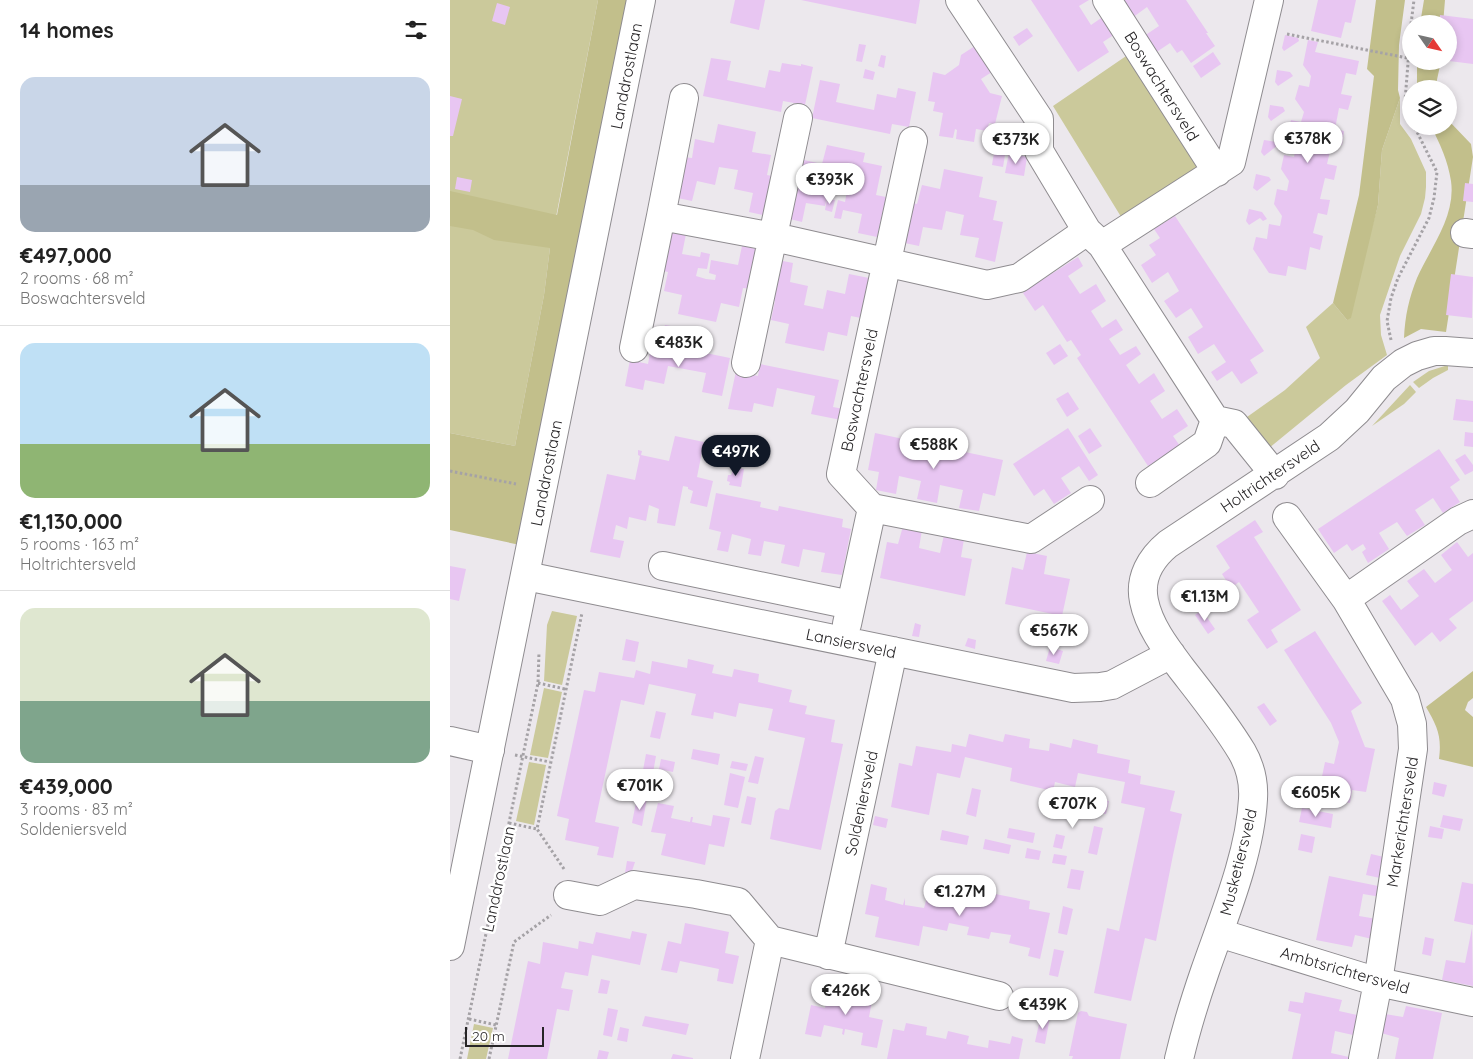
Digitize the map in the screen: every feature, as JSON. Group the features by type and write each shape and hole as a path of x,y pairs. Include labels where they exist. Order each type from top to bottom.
{"street":[{"name":"Landdrostlaan","path":"450,946 641,0"},
{"path":"960,0 1039,119 1038,151 1215,420 1234,424 1275,475"},
{"name":"Boswachtersveld","path":"1107,0 1217,172"},
{"path":"661,216 774,237 987,285 1019,278 1217,172 1231,162 1269,0"},
{"path":"634,348 684,98"},
{"path":"746,363 798,118"},
{"name":"Boswachtersveld","path":"872,508 841,474 913,141"},
{"name":"Holtrichtersveld","path":"1171,654 1150,621 1143,600 1144,583 1149,566 1168,544 1310,451 1343,425 1384,378 1396,368 1417,356 1434,352 1445,350 1473,353"},
{"path":"1150,483 1207,443 1215,420"},
{"path":"843,641 872,508 1031,539 1090,500"},
{"path":"1346,599 1458,521 1473,514"},
{"name":"Markerichtersveld","path":"1287,517 1346,599 1405,699 1412,724 1413,749 1378,982 1362,1059"},
{"path":"663,566 851,605"},
{"name":"Lansiersveld","path":"526,576 1060,686 1086,688 1120,682 1171,654"},
{"name":"Soldeniersveld","path":"828,955 894,652"},
{"name":"Musketiersveld","path":"1171,654 1247,760 1252,779 1253,798 1245,847 1219,933 1193,1008 1179,1059"},
{"path":"450,742 490,750"},
{"path":"568,895 600,901 634,885 738,902 770,940 999,996"},
{"name":"Ambtsrichtersveld","path":"1219,933 1378,982 1473,1002"},
{"path":"745,1059 770,940"}],"path":[{"path":"1412,15 1414,0"},
{"path":"1262,29 1402,57"},
{"path":"1396,368 1387,321 1391,298 1398,278 1429,218 1434,198 1436,172 1418,135"},
{"path":"450,471 543,490"},
{"path":"490,1059 514,942 562,907 568,895 568,876 537,829 587,588"},
{"name":"Landdrostlaan","path":"460,1059 538,683 539,644"},
{"path":"538,683 565,689"},
{"path":"523,756 550,762"},
{"path":"509,823 537,829"},
{"path":"469,1019 496,1025"}],"shaded area":[{"path":"450,0 598,0 550,248 544,295 515,446 450,433"},
{"path":"598,0 630,0 520,545 450,530 450,433 515,446 544,295 550,248 494,240 473,230 450,226 450,191 557,215"},
{"path":"1376,0 1405,0 1399,45 1398,90 1400,98 1382,150 1378,205 1351,318 1347,320 1333,303 1359,195 1374,76 1367,69"},
{"path":"1424,0 1445,0 1444,15 1422,15"},
{"path":"1132,52 1204,168 1123,220 1053,106"},
{"path":"1417,70 1439,70 1437,80 1417,80"},
{"path":"1400,98 1402,135 1408,135 1411,139 1426,172 1426,187 1421,214 1400,256 1380,315 1381,335 1387,355 1346,385 1269,448 1247,417 1285,390 1320,358 1306,327 1333,303 1347,320 1378,205 1382,150"},
{"path":"1457,129 1471,144 1473,157 1446,332 1421,329 1404,338 1406,315 1414,285 1441,231 1450,207 1451,181 1443,153 1435,135 1457,135"},
{"path":"1448,365 1448,370 1419,388 1413,382 1429,371"},
{"path":"1410,385 1416,392 1404,404 1372,426"},
{"path":"552,611 577,616 562,685 544,681 547,625"},
{"path":"1473,671 1473,698 1468,702 1465,710 1473,717 1473,767 1439,759 1440,744 1438,732 1426,707"},
{"path":"544,688 562,692 548,758 530,755"},
{"path":"529,762 546,765 534,825 516,821"},
{"path":"474,1024 493,1028 486,1059 467,1059"}],"building":[{"path":"735,0 765,0 759,30 730,23"},
{"path":"801,0 920,0 916,24"},
{"path":"1031,0 1089,0 1079,6 1091,25 1107,14 1118,32 1103,42 1109,52 1078,72"},
{"path":"1123,0 1186,0 1215,46 1191,63 1182,50 1177,53 1170,43 1155,53 1144,36 1159,26 1147,7 1132,18"},
{"path":"1318,0 1356,0 1351,23 1345,22 1341,38 1311,31"},
{"path":"497,3 510,7 505,25 492,21"},
{"path":"1458,17 1473,19 1473,64 1458,62"},
{"path":"1027,28 1033,36 1019,46 1013,37"},
{"path":"1285,35 1298,38 1299,41 1284,51 1282,48"},
{"path":"1308,40 1318,42 1315,52 1359,61 1356,75 1346,73 1341,94 1352,96 1348,110 1339,108 1335,129 1344,131 1342,145 1332,143 1327,164 1337,166 1334,180 1325,178 1320,199 1330,200 1327,215 1318,213 1313,233 1323,236 1320,250 1310,247 1306,270 1288,266 1286,276 1269,273 1253,249 1256,237 1267,239 1269,224 1280,226 1282,216 1274,204 1277,189 1287,191 1289,181 1281,169 1284,155 1294,157 1296,146 1288,134 1291,120 1301,122 1304,112 1295,99 1299,85 1309,87 1311,76 1303,65"},
{"path":"859,44 866,45 862,62 856,61"},
{"path":"978,44 995,70 981,79 990,93 1002,96 995,124 989,123 987,131 976,129 974,142 956,139 957,130 955,129 953,138 939,136 943,113 933,111 935,102 928,101 933,72 945,75 959,65 961,55"},
{"path":"1213,52 1221,64 1201,78 1193,66"},
{"path":"881,55 886,56 884,68 878,66"},
{"path":"711,58 731,61 727,80 765,88 769,70 780,72 782,63 813,67 805,105 783,101 781,112 703,96"},
{"path":"865,69 875,72 873,80 863,78"},
{"path":"1277,70 1290,72 1293,76 1278,86 1275,82"},
{"path":"820,80 840,84 836,102 874,110 877,94 896,98 898,88 916,92 909,127 892,124 890,134 812,118"},
{"path":"450,96 462,99 453,136 450,136"},
{"path":"1270,105 1283,107 1285,111 1271,121 1268,117"},
{"path":"718,124 756,132 752,152 771,155 767,175 777,177 768,216 749,212 753,193 734,189 738,170 719,167 715,185 697,181 692,201 673,197 682,157 692,158 695,139 714,143"},
{"path":"1264,140 1276,142 1278,145 1264,156 1261,152"},
{"path":"827,145 865,153 863,162 882,166 876,195 886,197 877,237 858,233 862,214 843,210 841,219 834,218 838,200 845,202 847,191 829,187 825,206 806,203 802,222 782,217 790,178 800,180 804,160 822,164"},
{"path":"994,153 1005,155 1003,167 992,165"},
{"path":"1009,153 1027,157 1024,176 1005,173"},
{"path":"944,169 983,177 979,197 997,201 993,220 1003,222 995,262 975,257 979,238 960,235 964,215 946,211 942,230 923,227 919,246 900,242 908,202 917,204 922,185 940,189"},
{"path":"1256,174 1269,177 1271,180 1257,191 1253,188"},
{"path":"457,177 472,180 470,192 455,189"},
{"path":"1465,183 1473,184 1473,202 1463,201"},
{"path":"827,199 835,200 832,212 825,210"},
{"path":"1249,209 1262,212 1267,219 1263,221 1260,218 1249,225 1246,221"},
{"path":"1175,216 1264,351 1250,360 1258,373 1241,384 1232,371 1217,381 1211,372 1226,362 1214,344 1198,354 1188,337 1203,327 1191,308 1176,318 1164,301 1179,291 1168,272 1152,283 1141,265 1156,255 1149,245 1160,238 1154,229"},
{"path":"666,230 686,234 682,254 700,257 701,252 710,254 707,269 698,268 696,276 706,279 715,280 716,275 709,273 711,260 738,265 742,246 761,250 753,289 743,288 739,307 721,303 716,322 678,314 682,295 664,291 668,272 658,270"},
{"path":"1078,257 1083,266 1068,276 1080,294 1096,284 1106,301 1091,311 1102,328 1116,319 1123,330 1109,339 1120,355 1136,346 1141,354 1126,365 1139,384 1154,373 1165,391 1150,401 1162,419 1177,409 1188,426 1173,436 1180,446 1148,466 1077,358 1081,355 1071,340 1067,342 1043,305 1035,311 1023,293"},
{"path":"773,259 793,263 790,282 808,286 804,305 823,309 827,290 845,294 849,274 869,278 868,283 874,284 868,316 861,315 861,318 851,316 847,336 828,332 824,351 785,343 789,324 771,320 775,301 765,298"},
{"path":"1451,274 1473,277 1472,318 1446,315"},
{"path":"665,325 676,327 673,344 662,342"},
{"path":"652,342 730,358 722,396 702,392 706,373 668,366 664,384 645,380 643,390 625,386 630,360 648,364"},
{"path":"1060,344 1068,356 1054,365 1046,353"},
{"path":"760,364 839,380 833,407 849,410 846,421 811,414 815,396 777,388 773,407 754,403 752,412 728,409 736,371 758,376"},
{"path":"1068,392 1079,409 1067,417 1056,399"},
{"path":"1456,399 1473,401 1473,422 1453,420"},
{"path":"1068,428 1098,475 1089,481 1079,466 1061,478 1071,493 1054,504 1044,489 1034,496 1013,464"},
{"path":"1090,428 1102,446 1089,454 1078,436"},
{"path":"1465,432 1473,433 1473,447 1464,446"},
{"path":"875,433 1003,460 995,496 983,493 979,511 959,508 963,490 940,485 937,503 917,499 921,481 899,476 896,494 876,490 879,472 868,470"},
{"path":"734,435 751,438 747,451 731,448"},
{"path":"675,436 704,442 697,477 713,481 707,507 690,503 693,491 683,486 675,526 657,523 659,509 649,505 646,521 629,517 627,529 616,525 613,539 624,541 620,558 590,552 607,474 635,480 640,456 638,455 638,450 642,451 641,455 669,461"},
{"path":"1439,449 1460,480 1450,487 1460,502 1443,513 1433,498 1415,510 1425,525 1407,536 1397,522 1379,533 1389,549 1368,563 1362,552 1366,549 1363,544 1352,551 1347,544 1334,553 1318,529"},
{"path":"1465,454 1473,465 1473,471 1465,475 1455,460"},
{"path":"733,467 744,469 741,487 729,485 730,482 727,481"},
{"path":"716,493 761,502 760,507 778,511 779,506 843,519 842,527 851,529 842,575 821,572 825,553 803,549 799,567 781,563 785,545 764,541 761,556 748,554 751,539 732,534 728,552 717,550 721,532 709,529"},
{"path":"1255,520 1263,532 1254,537 1301,610 1271,630 1278,642 1267,649 1247,620 1259,612 1239,582 1231,588 1222,574 1230,568 1216,546"},
{"path":"903,526 922,530 919,548 940,553 944,535 964,539 961,557 972,559 965,596 880,578 887,542 898,544"},
{"path":"1457,542 1468,557 1473,553 1473,601 1449,619 1457,628 1440,642 1432,632 1415,646 1382,601 1390,595 1401,610 1419,596 1407,581 1424,569 1435,583 1452,570 1441,555"},
{"path":"1027,552 1047,556 1044,574 1070,579 1062,616 1005,604 1012,567 1023,570"},
{"path":"450,566 466,569 459,601 450,599"},
{"path":"1202,610 1215,629 1208,634 1195,615"},
{"path":"915,623 921,625 919,637 912,636"},
{"path":"1315,631 1362,703 1351,711 1365,747 1375,749 1366,792 1352,790 1350,803 1318,796 1325,762 1334,764 1339,742 1331,723 1284,650"},
{"path":"968,638 976,640 975,649 965,646"},
{"path":"626,639 639,642 635,662 622,660"},
{"path":"1050,647 1063,651 1059,664 1046,661"},
{"path":"688,659 714,665 712,673 732,677 734,669 759,674 758,682 792,690 789,702 807,706 805,714 835,720 831,742 843,744 821,850 770,839 775,811 779,808 789,810 805,738 768,730 773,709 739,703 736,717 714,712 713,719 691,715 696,694 649,684 644,705 621,700 595,822 619,827 613,858 597,855 599,847 565,840 569,819 557,816 584,690 595,692 599,672 634,678 636,670 650,674 652,661 687,668"},
{"path":"1264,703 1277,721 1270,726 1257,707"},
{"path":"656,711 666,713 660,739 650,737"},
{"path":"969,734 1003,742 1005,734 1030,739 1029,748 1049,751 1050,743 1071,748 1073,739 1098,745 1097,753 1130,760 1128,773 1141,776 1140,784 1175,791 1170,811 1182,814 1156,941 1145,938 1131,1001 1094,993 1107,928 1119,931 1145,808 1121,803 1125,782 1078,773 1075,787 1055,782 1053,791 1010,781 1012,768 965,757 960,778 937,773 929,815 891,807 899,763 912,766 916,746 951,752 952,744 966,747"},
{"path":"693,749 720,754 718,765 691,759"},
{"path":"646,754 656,756 651,784 641,781"},
{"path":"755,756 764,758 758,784 748,782"},
{"path":"661,759 675,762 673,772 659,769"},
{"path":"732,761 748,764 746,771 730,768"},
{"path":"730,773 745,777 738,808 724,805"},
{"path":"1434,782 1447,785 1444,797 1432,794"},
{"path":"972,788 981,790 976,817 966,814"},
{"path":"747,796 756,798 751,825 741,823"},
{"path":"637,797 647,798 642,826 632,823"},
{"path":"1099,799 1109,801 1106,814 1096,812"},
{"path":"658,803 674,806 671,818 690,822 691,817 693,817 692,822 711,826 713,815 730,818 724,847 709,844 705,865 661,855 666,834 651,832"},
{"path":"1302,808 1333,814 1331,828 1299,822"},
{"path":"1443,815 1463,819 1460,831 1440,827"},
{"path":"875,816 888,819 886,828 873,825"},
{"path":"1094,826 1103,828 1097,855 1088,853"},
{"path":"1430,826 1444,829 1442,839 1428,837"},
{"path":"1009,828 1035,833 1033,843 1007,838"},
{"path":"942,830 969,836 967,845 940,840"},
{"path":"1056,834 1065,836 1062,849 1053,847"},
{"path":"1301,834 1315,837 1312,853 1298,850"},
{"path":"985,839 1011,845 1009,854 983,849"},
{"path":"1027,848 1041,851 1039,860 1025,858"},
{"path":"1054,854 1067,856 1065,865 1052,863"},
{"path":"1371,854 1384,857 1380,878 1366,875"},
{"path":"627,861 635,862 631,874 625,873"},
{"path":"1071,869 1084,871 1080,890 1067,888"},
{"path":"1329,876 1383,887 1381,897 1363,894 1359,916 1377,919 1372,939 1355,935 1352,947 1316,940"},
{"path":"1462,882 1473,884 1473,925 1454,921"},
{"path":"871,884 887,888 885,900 903,905 905,898 905,905 924,908 927,897 942,900 945,884 1030,901 1029,909 1050,913 1040,959 1028,956 1030,948 1009,943 1011,935 991,932 989,939 967,935 969,927 949,923 947,931 923,926 919,946 875,937 879,917 865,914"},
{"path":"1063,906 1073,909 1067,935 1058,933"},
{"path":"685,923 729,932 725,953 739,956 733,984 717,981 719,969 680,961 677,973 661,970 668,941 681,944"},
{"path":"1472,928 1473,986 1442,980 1446,960 1465,963"},
{"path":"632,931 647,934 640,965 592,955 588,976 565,972 561,988 573,990 569,1011 557,1009 547,1059 508,1059 528,961 540,964 543,942 578,949 579,941 593,944 596,932 630,939"},
{"path":"1425,937 1434,939 1431,956 1422,954"},
{"path":"1054,949 1064,951 1058,977 1049,975"},
{"path":"601,979 610,981 607,994 598,993"},
{"path":"829,987 873,996 869,1017 883,1020 877,1048 861,1045 863,1033 845,1029 844,1035 842,1034 843,1029 824,1025 821,1037 805,1034 811,1005 825,1008"},
{"path":"1305,992 1342,1000 1339,1011 1357,1015 1353,1035 1335,1031 1331,1053 1349,1057 1348,1059 1292,1059 1301,1014 1288,1011 1290,1001 1303,1003"},
{"path":"1406,1006 1442,1013 1433,1059 1395,1059 1399,1038 1381,1033 1385,1014 1403,1017"},
{"path":"608,1008 618,1010 612,1037 603,1035"},
{"path":"1081,1011 1087,1012 1089,1016 1127,1024 1120,1059 1072,1059 1073,1056 1069,1056 1078,1013"},
{"path":"1041,1015 1050,1017 1045,1044 1035,1042"},
{"path":"645,1016 689,1024 686,1035 642,1026"},
{"path":"906,1023 927,1027 926,1035 946,1039 948,1031 969,1036 967,1044 988,1048 989,1040 1010,1044 1012,1036 1023,1039 1019,1059 887,1059 893,1029 904,1031"},
{"path":"620,1027 629,1029 627,1042 617,1040"},
{"path":"599,1050 609,1052 607,1059 597,1059"},
{"path":"673,1054 693,1058 693,1059 671,1059"}]}
